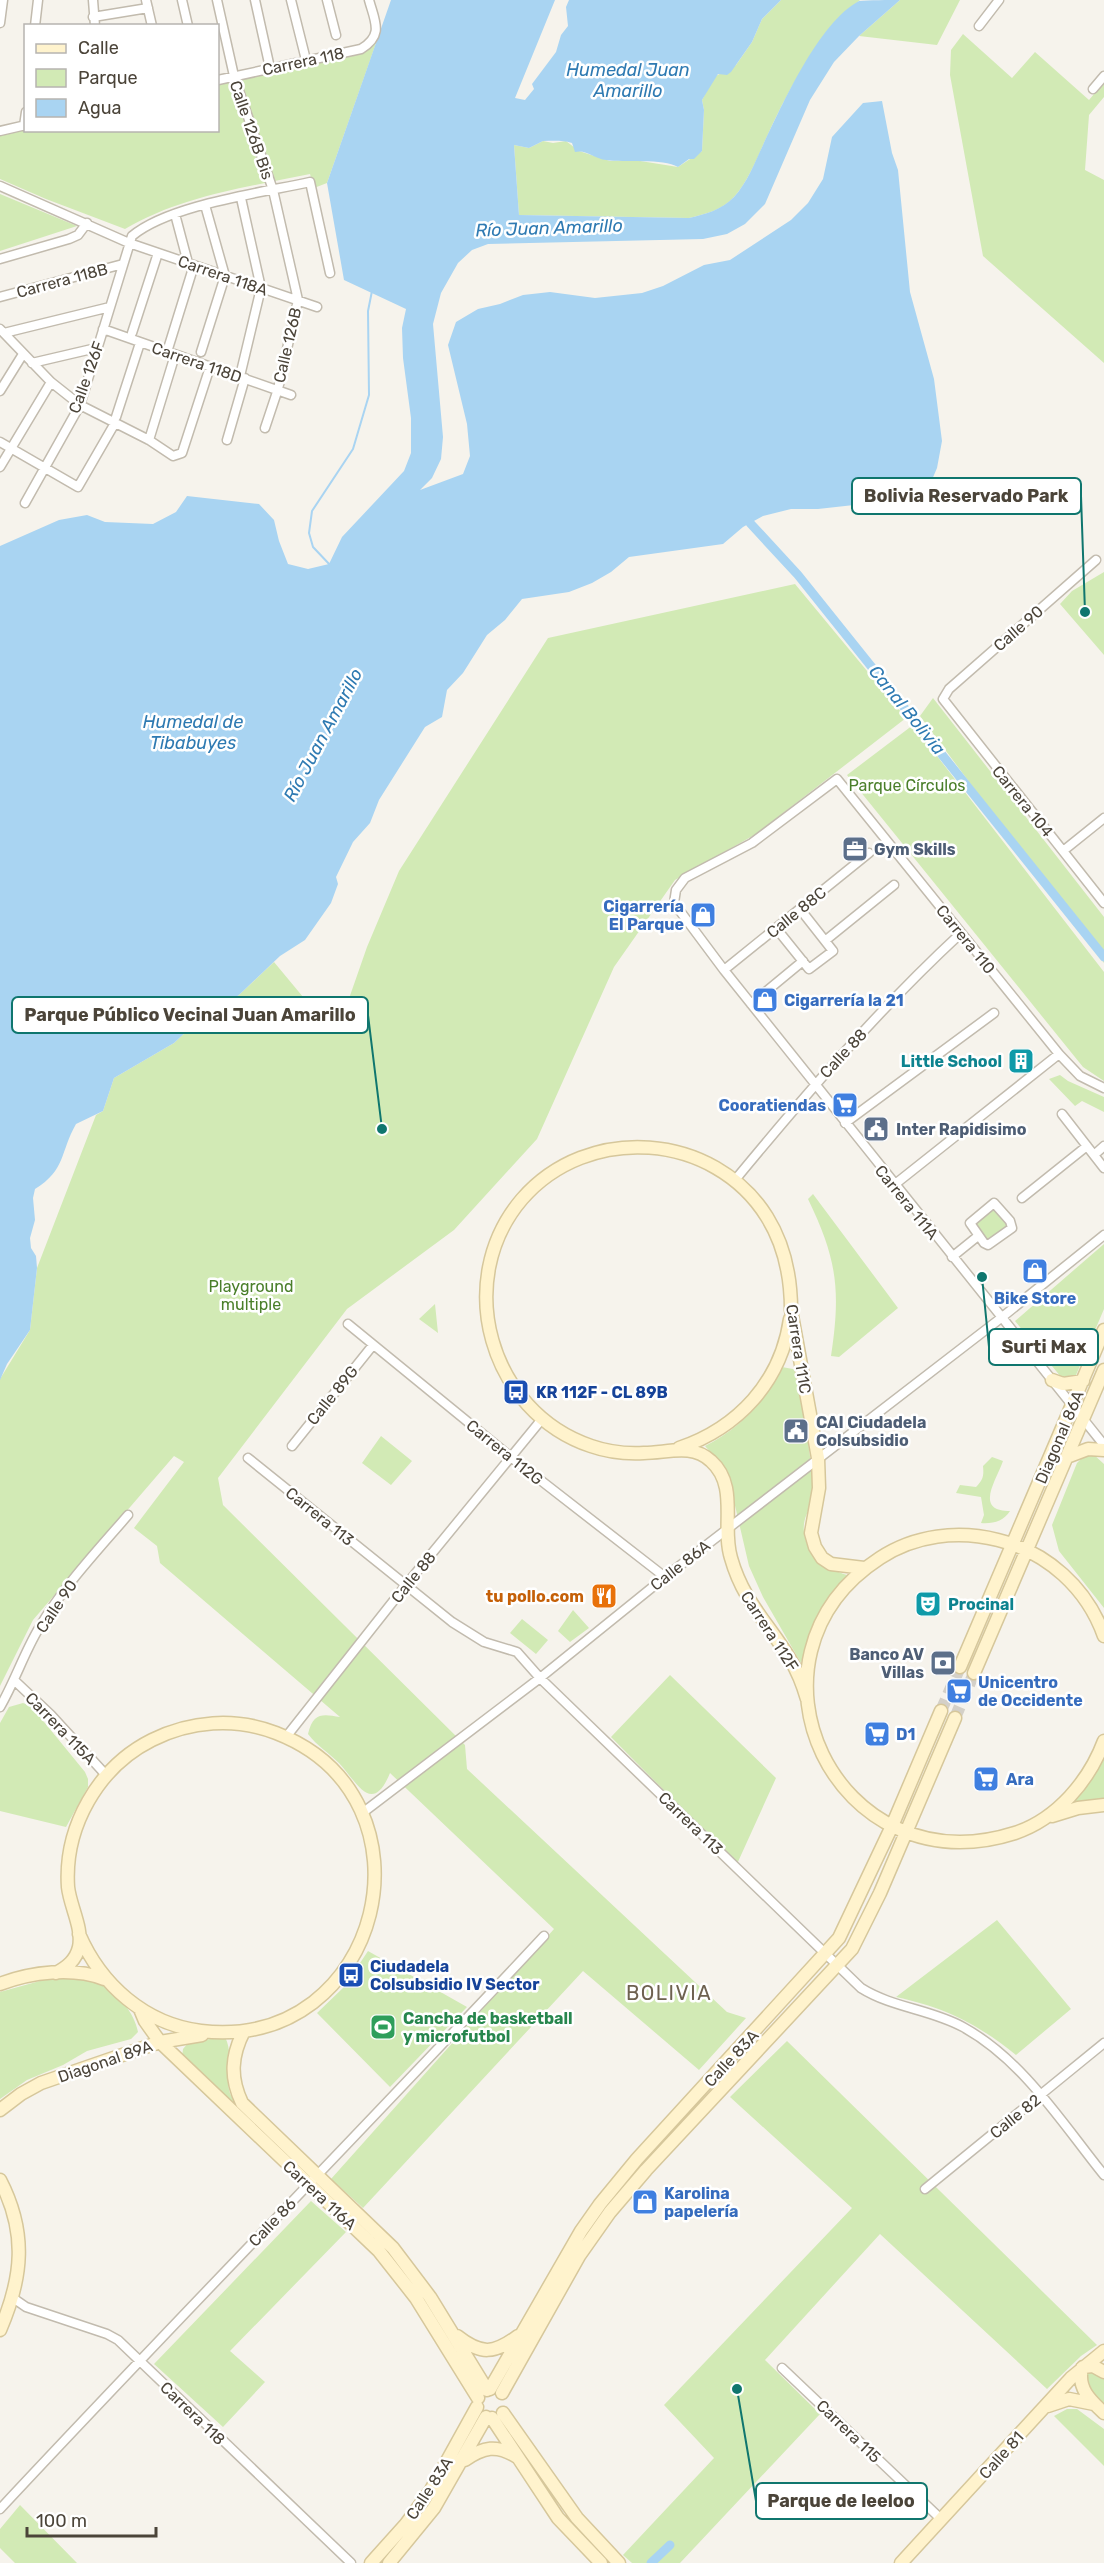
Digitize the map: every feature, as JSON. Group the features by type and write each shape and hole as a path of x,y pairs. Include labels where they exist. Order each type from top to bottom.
{"street":[{"path":"0,23 3,0"},
{"path":"35,24 38,0"},
{"path":"93,0 94,21 147,4 152,24"},
{"path":"182,0 188,24"},
{"name":"Calle 126B Bis","path":"217,0 234,76 273,190"},
{"path":"255,0 270,68"},
{"path":"291,0 306,60"},
{"path":"327,0 336,35"},
{"name":"Carrera 118","path":"219,80 361,49 370,44 376,36 369,0"},
{"path":"979,26 999,0"},
{"path":"1094,89 1104,76"},
{"path":"0,131 24,125"},
{"path":"129,243 132,236 144,226 175,214 309,182 330,273"},
{"name":"Carrera 118A","path":"0,186 129,243 317,307"},
{"name":"Calle 126B","path":"265,428 278,389 298,300 273,190"},
{"name":"Calle 126B Bis","path":"227,440 261,288 241,198"},
{"path":"201,352 225,276 205,205"},
{"path":"149,440 191,264 175,214"},
{"path":"0,259 69,239 78,235 87,223"},
{"name":"Calle 126F","path":"25,503 80,405 129,243"},
{"path":"132,333 158,253"},
{"name":"Carrera 118B","path":"0,297 123,264"},
{"path":"110,307 2,331 51,382 80,405 116,420 170,455 177,456 182,453 210,367"},
{"name":"Carrera 118D","path":"103,329 291,395"},
{"path":"0,442 78,487 116,420 140,343"},
{"path":"32,363 92,349"},
{"path":"0,391 22,354"},
{"path":"0,466 51,382"},
{"name":"Calle 90","path":"943,699 949,689 1096,560"},
{"name":"Carrera 104","path":"943,699 1104,903"},
{"name":"Carrera 111A","path":"837,779 752,843 685,878 673,897 674,903 844,1123 1104,1445"},
{"name":"Carrera 110","path":"837,779 1059,1054 1080,1076 1104,1088"},
{"path":"1063,851 1104,818"},
{"name":"Calle 88C","path":"724,970 869,853"},
{"path":"826,940 894,885"},
{"path":"776,928 809,969 833,951 800,909"},
{"name":"Calle 88","path":"735,1180 814,1084 900,992 960,934"},
{"path":"752,1004 802,961"},
{"path":"844,1123 994,1013"},
{"path":"894,1185 1059,1054"},
{"path":"1062,1114 1104,1168"},
{"name":"Carrera 111C","path":"542,1419 516,1392 500,1366 490,1338 486,1309 486,1283 491,1257 504,1226 522,1200 543,1179 568,1163 595,1152 624,1146 654,1146 683,1152 710,1164 735,1180 753,1197 779,1238 787,1262 791,1310 818,1458 819,1488 811,1533 815,1547 822,1558 831,1564 864,1568"},
{"path":"1022,1198 1087,1146"},
{"path":"1094,1155 1104,1146"},
{"path":"995,1203 1010,1221 1012,1228 991,1245 986,1245 978,1236 970,1222 995,1203"},
{"path":"1001,1318 1104,1234"},
{"path":"952,1257 978,1236"},
{"path":"675,1449 698,1442 720,1430 740,1415 757,1397 771,1377 781,1356 788,1333 791,1310"},
{"name":"Calle 86A","path":"361,1814 540,1678 664,1577 1001,1318"},
{"name":"Carrera 112G","path":"348,1324 512,1458 664,1577"},
{"name":"Diagonal 86A","path":"1013,1544 1104,1330"},
{"name":"Calle 89G","path":"292,1446 373,1345"},
{"name":"Diagonal 86A","path":"1027,1550 1104,1370"},
{"path":"1052,1380 1064,1384 1083,1381"},
{"name":"Calle 88","path":"286,1737 406,1585 542,1419"},
{"name":"Carrera 112F","path":"542,1419 565,1435 619,1452 647,1454 675,1449 696,1452 709,1458 720,1470 728,1500 727,1544 742,1588 750,1605 792,1662 807,1699"},
{"path":"1067,1457 1088,1449 1104,1450"},
{"name":"Carrera 113","path":"248,1458 470,1634 518,1652 540,1678 861,1988 891,2004 939,2017 961,2026 985,2040 1005,2056 1104,2175"},
{"name":"Calle 90","path":"0,1707 15,1681 38,1629 74,1579 128,1515"},
{"path":"1104,1636 1087,1601 1070,1581 1050,1563 1027,1550 982,1536 951,1534 920,1540 890,1551 864,1568 842,1592 820,1626 810,1662 807,1699 817,1742 833,1774 849,1795 862,1807 906,1833 934,1840 963,1843 992,1840 1019,1831 1045,1818 1078,1808 1104,1805"},
{"path":"1013,1544 961,1666 975,1672 1027,1550"},
{"path":"996,1585 1010,1592"},
{"name":"Carrera 115A","path":"15,1681 51,1715 106,1775"},
{"name":"Calle 83A","path":"371,2563 406,2524 431,2490 521,2335 637,2159 827,1954 846,1928 941,1711 955,1718 859,1939 839,1965 645,2170 605,2208"},
{"path":"140,2009 105,1979 90,1958 79,1934 68,1887 70,1855 80,1816 106,1775 136,1749 171,1731 190,1726 229,1723 268,1730 286,1737 325,1763 352,1795 361,1814"},
{"path":"1045,1818 1066,1801 1084,1780 1098,1757 1104,1741"},
{"path":"915,1773 929,1779"},
{"name":"Diagonal 89A","path":"0,2110 21,2094 41,2083 160,2042 244,2031 274,2023 297,2013 319,1998 337,1980 353,1958 366,1930 374,1892 373,1852 361,1814"},
{"path":"56,1973 67,1967 75,1958 79,1946 79,1934"},
{"name":"Calle 86","path":"0,2509 138,2361 313,2181 544,1936"},
{"path":"0,1984 12,1979 56,1973 81,1973 105,1979"},
{"name":"Diagonal 89A","path":"140,2009 170,2023 193,2030 218,2033"},
{"name":"Carrera 116A","path":"140,2009 145,2021 160,2042 313,2181 393,2248 451,2331 487,2395"},
{"path":"160,2042 168,2032 170,2023"},
{"name":"Carrera 116A","path":"244,2031 233,2061 233,2078 242,2103 396,2270 487,2395"},
{"name":"Calle 82","path":"925,2189 1104,2043"},
{"path":"0,2180 9,2198 18,2231 20,2265 13,2298 0,2330"},
{"name":"Calle 83A","path":"487,2395 575,2253"},
{"name":"Carrera 118","path":"13,2298 26,2307 107,2334 118,2340 351,2563"},
{"path":"451,2331 477,2349 490,2350 508,2344 521,2335"},
{"name":"Calle 81","path":"901,2563 1082,2368 1104,2351"},
{"path":"1100,2409 1081,2386 1082,2368 1093,2366 1104,2372"},
{"name":"Carrera 115","path":"782,2368 942,2520"},
{"path":"487,2395 494,2416 517,2457 558,2518 601,2563"},
{"path":"487,2395 506,2406 494,2416"},
{"path":"1044,2408 1070,2399 1083,2400 1100,2409"},
{"path":"494,2416 577,2518 619,2563"},
{"name":"Calle 83A","path":"389,2563 429,2515 461,2462 494,2416"},
{"path":"461,2462 487,2448 503,2450 517,2457"}],"green space":[{"path":"781,0 860,0 831,28 807,61 787,96 749,174 734,197 713,211 689,218 519,215 514,145 529,148 543,141 553,143 566,141 579,151 610,161 634,160 678,167 702,151 704,110 702,100 714,77 736,65 752,42 762,19"},
{"path":"900,0 960,0 937,45 859,36"},
{"path":"380,32 327,183 314,188 310,174 239,188 169,208 125,229 0,179 0,136 24,130 219,132 219,83 372,44"},
{"path":"963,34 1012,78 1035,52 1089,100 1104,82 1104,97 1089,115 1085,170 1104,180 1104,363 983,256 950,75 951,50"},
{"path":"0,194 77,226 0,251"},
{"path":"1104,572 1104,655 1060,604 1072,591"},
{"name":"Playground multiple","path":"795,584 906,718 756,834 675,880 614,967 537,1139 454,1230 347,1309 218,1478 223,1505 465,1745 467,1769 727,2012 746,2018 699,2070 583,1971 363,2208 331,2179 554,1929 390,1773 377,1793 370,1794 358,1786 339,1763 308,1734 316,1718 324,1715 340,1717 160,1563 157,1546 134,1528 184,1462 174,1456 33,1620 0,1686 0,1379 30,1330 37,1268 96,1115 103,1111 114,1078 174,1043 189,1029 207,1020 240,994 274,962 318,1015 338,1030 367,947 399,871 548,638"},
{"path":"933,698 1104,917 1104,963 920,716"},
{"name":"Parque Círculos","path":"913,725 1104,972 1104,1081 1083,1067 847,775"},
{"path":"1060,1075 1104,1097 1104,1112 1082,1101 1075,1106 1049,1079"},
{"path":"813,1194 898,1308 839,1357 831,1356 836,1312 834,1275 825,1240 808,1199"},
{"path":"995,1204 1010,1224 986,1243 971,1223"},
{"path":"1104,1244 1104,1309 1076,1375 1061,1377 1015,1321"},
{"path":"435,1304 438,1333 419,1319"},
{"path":"782,1367 798,1370 813,1478 813,1497 804,1524 806,1542 810,1550 823,1563 847,1575 824,1605 815,1622 801,1663 763,1597 749,1566 727,1471 705,1446 740,1423 750,1413 767,1392"},
{"path":"381,1436 412,1461 391,1485 362,1463"},
{"path":"1093,1454 1104,1464 1104,1608 1059,1551 1052,1525 1077,1463 1085,1455"},
{"path":"992,1457 1003,1461 990,1494 990,1500 999,1510 1010,1511 998,1521 981,1523 984,1515 981,1497 956,1493 960,1485 976,1487 982,1478 983,1466"},
{"path":"573,1610 589,1628 570,1642 558,1631"},
{"path":"522,1619 548,1640 536,1654 510,1633"},
{"path":"670,1675 776,1778 737,1864 611,1737"},
{"path":"23,1703 31,1706 85,1772 88,1779 88,1787 66,1827 0,1811 0,1723 9,1707"},
{"path":"1104,1756 1104,1800 1063,1808 1094,1775"},
{"path":"997,1920 1071,2009 1016,2055 974,2025 960,2018 930,2006 896,1997"},
{"path":"368,1951 467,2007 390,2087 317,2013 344,1987"},
{"path":"74,1978 99,1983 118,1996 129,2010 138,2032 131,2039 87,2051 63,2065 27,2080 0,2099 0,1992 47,1979"},
{"path":"225,2037 229,2053 228,2085 234,2101 230,2105 182,2057 183,2049 189,2042"},
{"path":"787,2041 1097,2345 1081,2356 1047,2389 880,2234 765,2360 820,2414 680,2563 632,2563 623,2555 714,2458 664,2405 852,2208 730,2097"},
{"path":"311,2201 346,2232 230,2351 265,2382 223,2427 154,2364"},
{"path":"1091,2370 1104,2378 1104,2408 1086,2390 1084,2373"},
{"path":"1067,2409 1077,2409 1104,2429 1104,2466 1054,2416"},
{"path":"20,2505 77,2563 15,2563 0,2548 0,2529"}],"water":[{"name":"Humedal de Tibabuyes","path":"391,0 555,0 515,98 525,100 534,89 532,84 556,52 561,35 568,26 566,7 569,0 781,0 762,19 752,42 731,72 727,75 718,74 702,100 704,110 702,151 694,159 689,159 678,167 663,163 602,159 583,152 575,152 572,143 565,141 543,141 529,148 514,145 519,215 689,218 719,208 739,191 803,66 816,45 844,12 859,1 900,0 859,36 834,62 810,100 765,204 745,224 727,234 703,239 488,244 472,250 458,263 441,293 433,324 443,437 441,459 432,478 420,490 463,474 470,456 467,424 448,345 456,322 478,309 523,295 550,292 595,298 642,293 663,286 704,265 730,260 791,220 808,203 823,179 832,137 863,103 882,101 892,153 898,170 910,292 934,379 942,441 937,468 928,489 908,499 818,509 791,509 763,516 743,527 723,544 629,557 611,572 592,583 569,592 522,599 505,620 487,635 463,673 447,690 442,717 425,727 379,800 370,823 353,842 336,877 338,884 331,903 305,940 280,956 240,994 207,1020 189,1029 174,1043 114,1078 103,1111 76,1124 52,1175 35,1189 33,1198 35,1220 30,1238 37,1268 30,1330 7,1364 0,1380 0,546 59,520 87,515 105,522 153,524 176,512 187,496 259,504 274,520 288,564 308,569 329,564 342,537 404,471 411,453 411,418 403,358 402,328 406,309 344,280 327,183"}],"waterway":[{"path":"331,566 313,547 309,533 312,511 353,449 369,395 368,311 372,291"},
{"name":"Canal Bolivia","path":"750,523 798,575 1104,957"},
{"path":"651,2563 670,2545"}],"tunnel":[{"path":"941,1711 960,1667"},
{"path":"955,1718 974,1673"}],"place":[{"name":"Bolivia Reservado Park","path":"1085,612"},
{"name":"Gym Skills","path":"855,849"},
{"name":"Cigarrería El Parque","path":"703,915"},
{"name":"Cigarrería la 21","path":"765,1000"},
{"name":"Little School","path":"1021,1061"},
{"name":"Cooratiendas","path":"845,1105"},
{"name":"Parque Público Vecinal Juan Amarillo","path":"382,1129"},
{"name":"Inter Rapidisimo","path":"876,1129"},
{"name":"Bike Store","path":"1035,1271"},
{"name":"Surti Max","path":"982,1277"},
{"name":"KR 112F - CL 89B","path":"516,1392"},
{"name":"CAI Ciudadela Colsubsidio","path":"796,1431"},
{"name":"tu pollo.com","path":"604,1596"},
{"name":"Procinal","path":"928,1604"},
{"name":"Banco AV Villas","path":"943,1663"},
{"name":"Unicentro de Occidente","path":"959,1691"},
{"name":"D1","path":"877,1734"},
{"name":"Ara","path":"986,1779"},
{"name":"Ciudadela Colsubsidio IV Sector","path":"351,1975"},
{"name":"Cancha de basketball y microfutbol","path":"383,2027"},
{"name":"Karolina papelería","path":"645,2202"},
{"name":"Parque de leeloo","path":"737,2389"}],"district":[{"name":"BOLIVIA","path":"669,1993"}],"water label":[{"name":"Humedal Juan Amarillo","path":"628,80"},
{"name":"Río Juan Amarillo","path":"549,228"},
{"name":"Río Juan Amarillo","path":"323,735"}]}
